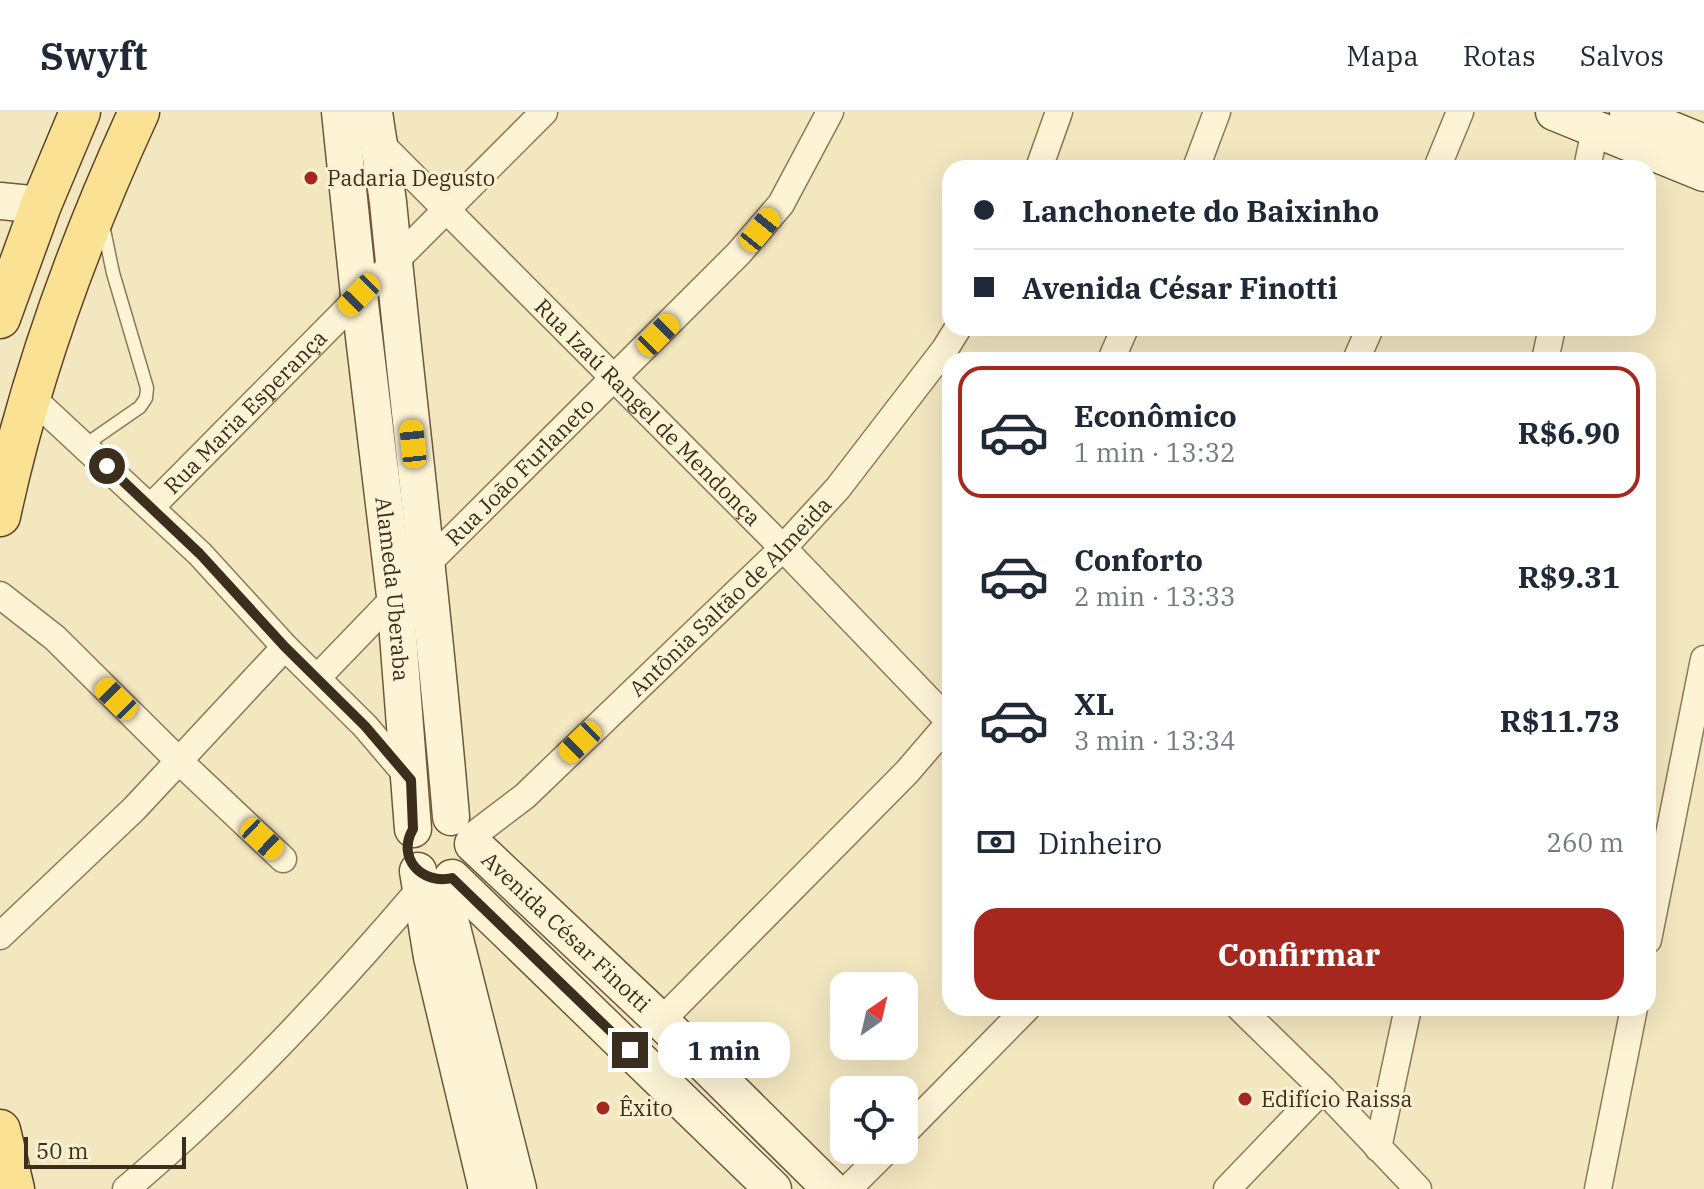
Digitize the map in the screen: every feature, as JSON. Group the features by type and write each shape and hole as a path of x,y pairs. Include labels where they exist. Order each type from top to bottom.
{"main road":[{"path":"0,318 41,205 80,112"},
{"path":"0,516 29,395 98,202 139,112"},
{"name":"Alameda Uberaba","path":"340,112 395,596 411,780 413,829 407,851 433,879 518,1189"},
{"path":"1554,112 1704,173"},
{"path":"1628,112 1704,143"},
{"name":"Alameda Uberaba","path":"376,126 387,198 427,564 465,833"},
{"path":"0,201 41,205"},
{"path":"413,829 419,822 434,815 465,833 468,864 433,879"},
{"name":"Avenida César Finotti","path":"465,833 831,1189"},
{"name":"Alameda Uberaba","path":"433,879 432,957 487,1189"},
{"name":"Avenida César Finotti","path":"433,879 773,1189"},
{"path":"0,1130 14,1189"}],"street":[{"name":"Rua Izaú Rangel de Mendonça","path":"340,112 376,126 447,211 783,548 942,714"},
{"name":"Rua Maria Esperança","path":"151,507 544,112"},
{"name":"Rua João Furlaneto","path":"318,677 760,230 788,192 830,112"},
{"path":"1042,160 1059,112"},
{"path":"1199,160 1217,112"},
{"path":"1440,160 1460,112"},
{"path":"1589,160 1595,130"},
{"name":"Antônia Saltão de Almeida","path":"465,833 525,796 783,548 838,488 942,353"},
{"path":"29,395 200,554 411,780"},
{"path":"0,595 55,638 283,859"},
{"path":"0,936 134,809 285,647"},
{"path":"1656,900 1704,659"},
{"path":"661,1021 907,772 942,731"},
{"path":"126,1189 270,1053 433,879"},
{"path":"918,1119 1019,1016"},
{"path":"1248,1016 1418,1189"},
{"path":"1378,1148 1406,1016"},
{"path":"1598,1189 1632,1016"},
{"path":"1227,1189 1323,1089"},
{"path":"848,1189 873,1164"}],"lane":[{"path":"85,445 140,407 146,398 147,388 113,273 98,202"}],"place":[{"name":"Padaria Degusto","path":"311,178"},
{"name":"Edifício Raissa","path":"1245,1099"},
{"name":"Êxito","path":"603,1108"}],"route":[{"path":"107,466 200,554 285,647 365,726 411,780 413,829 407,851 418,871 432,879 452,878 630,1050"}]}
